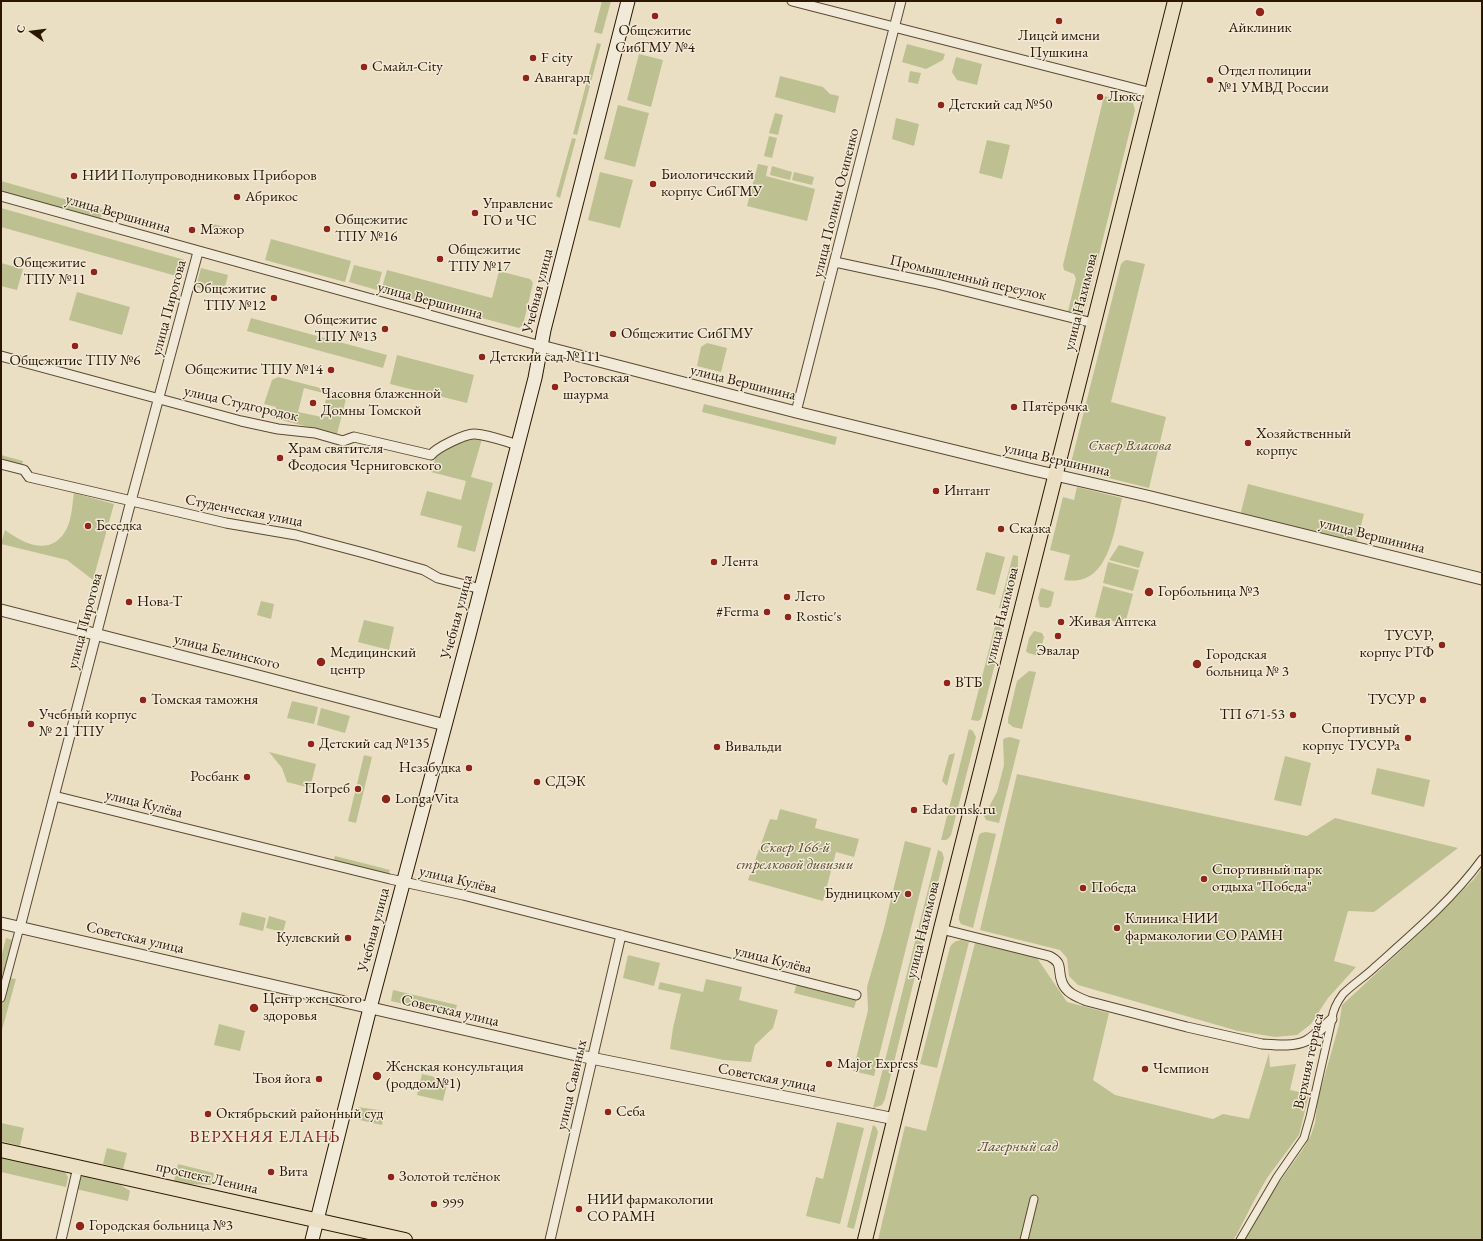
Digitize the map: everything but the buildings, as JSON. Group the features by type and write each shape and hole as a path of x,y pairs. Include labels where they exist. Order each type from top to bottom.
{"main road":[{"name":"Учебная улица","path":"312,1240 370,1008 518,445 535,378 544,330 628,1"},
{"name":"улица Нахимова","path":"865,1240 941,929 1175,1"},
{"name":"проспект Ленина","path":"1,1150 405,1240"}],"street":[{"path":"792,1 1152,93"},
{"name":"улица Полины Осипенко","path":"796,412 901,1"},
{"name":"улица Вершинина","path":"1,196 198,252 541,346 796,412 1147,496 1482,579"},
{"name":"улица Пирогова","path":"1,998 131,501 198,252"},
{"name":"Промышленный переулок","path":"835,262 933,283 1093,323"},
{"name":"улица Студгородок","path":"1,356 278,430 315,433 343,441 354,437 431,455 434,451 450,442 474,434 518,445"},
{"name":"Студенческая улица","path":"1,464 24,470 29,477 226,523 296,535 327,543 424,570 438,578 481,589"},
{"name":"улица Белинского","path":"1,610 445,725"},
{"name":"улица Кулёва","path":"54,796 403,882 463,895 856,995"},
{"name":"Верхняя терраса","path":"1240,1240 1277,1177 1304,1138 1310,1117 1333,1009 1344,994 1375,968 1435,911 1472,872 1482,859"},
{"name":"Советская улица","path":"1,923 592,1059 895,1119"},
{"path":"941,929 1049,956 1056,959 1060,967 1062,982 1067,990 1075,996 1086,1001 1187,1027 1262,1044 1290,1045 1306,1041 1332,1019"},
{"name":"улица Савиных","path":"550,1240 621,935"},
{"path":"61,1240 78,1167"},
{"path":"1024,1240 1034,1199"}],"green space":[{"path":"602,1 611,1 602,34 594,32"},
{"path":"597,43 601,44 577,135 573,134"},
{"path":"907,44 945,54 943,60 926,69 902,62"},
{"path":"639,54 663,60 651,107 627,100"},
{"path":"956,57 982,64 977,85 957,80 952,72"},
{"path":"910,71 921,73 918,84 908,82"},
{"path":"780,76 823,87 830,94 839,96 835,113 775,97"},
{"path":"1104,96 1133,103 1135,110 1084,315 1068,311 1076,279 1074,274 1064,270 1063,265"},
{"path":"618,105 649,113 635,167 604,159"},
{"path":"775,113 783,115 778,135 769,133"},
{"path":"896,118 919,124 914,146 892,139"},
{"path":"769,136 777,138 772,158 764,156"},
{"path":"572,138 576,139 560,198 556,196"},
{"path":"987,140 1010,145 1002,179 979,173"},
{"path":"758,164 768,166 766,176 815,189 807,221 747,206"},
{"path":"772,166 792,172 790,180 770,175"},
{"path":"600,172 633,180 620,228 588,220"},
{"path":"794,172 814,177 812,185 792,180"},
{"path":"1,181 103,210 100,220 1,191"},
{"path":"1,208 185,260 180,277 1,227"},
{"path":"213,224 240,231 239,236 212,228"},
{"path":"271,239 351,261 345,282 265,260"},
{"name":"Сквер Власова","path":"1127,260 1145,264 1111,402 1166,417 1149,488 1076,470 1073,468 1071,463 1121,264"},
{"path":"1,263 23,269 17,290 1,286"},
{"path":"354,265 382,272 377,290 349,282"},
{"path":"201,268 228,275 223,295 196,287"},
{"path":"387,270 492,298 499,271 530,279 533,283 523,325 519,328 381,291"},
{"path":"77,292 130,307 122,335 69,320"},
{"path":"251,318 387,355 383,368 247,331"},
{"path":"707,343 727,348 721,372 697,366 701,347"},
{"path":"397,355 474,375 467,403 390,384"},
{"path":"278,377 347,395 337,434 273,418 276,407 264,404 272,380","holes":["304,388 327,394 322,417 298,412"]},
{"path":"704,404 837,437 835,445 702,412"},
{"path":"472,438 482,439 471,477 493,483 475,552 457,547 462,526 420,515 427,491 461,500 466,481 431,472 437,453"},
{"path":"1,455 23,461 22,466 1,460"},
{"path":"1248,484 1364,514 1356,545 1240,516"},
{"path":"1077,487 1122,498 1115,531 1107,554 1101,564 1086,578 1081,580 1064,580 1070,555 1050,550 1063,497 1074,500"},
{"path":"74,493 114,504 93,580 67,560 1,544 5,530 20,540 29,543 45,546 53,543 60,538 68,526 71,517"},
{"path":"1119,545 1144,552 1139,568 1109,560"},
{"path":"986,552 1005,557 995,595 976,590"},
{"path":"1013,555 1018,556 1018,574 1009,608 999,608"},
{"path":"1108,562 1139,570 1133,591 1103,583"},
{"path":"1103,586 1133,594 1125,624 1095,617"},
{"path":"1041,588 1054,592 1051,606 1048,608 1040,607 1038,598"},
{"path":"261,601 274,604 271,619 257,615"},
{"path":"997,618 1003,621 1005,625 981,719 978,721 971,720"},
{"path":"364,620 394,627 389,650 358,642"},
{"path":"1034,631 1042,633 1044,637 1039,656 1026,651 1029,638"},
{"path":"1029,671 1036,672 1022,729 1013,727 1008,723 1008,719 1017,681"},
{"path":"292,701 318,707 314,724 287,718"},
{"path":"321,708 350,716 345,733 317,725"},
{"path":"969,729 973,731 976,737 951,835 946,840 941,840"},
{"path":"1010,737 1020,740 999,823 986,820 984,816 997,792 1004,765 1003,740"},
{"path":"269,752 316,764 310,788 287,782 282,768"},
{"path":"955,753 947,786 942,781 949,755"},
{"name":"Погреб","path":"364,755 372,757 356,823 348,821"},
{"path":"1285,756 1311,763 1301,806 1274,800"},
{"path":"1377,768 1430,780 1424,807 1371,794"},
{"name":"Спортивный парк отдыха \"Победа\"","path":"1017,774 1307,836 1335,818 1458,848 1374,912 1348,911 1334,961 1356,967 1328,998 1311,1024 1297,1035 1275,1037 1238,1031 1078,985 1069,976 1067,958 1060,950 980,930"},
{"name":"Сквер 166-й стрелковой дивизии","path":"780,809 817,819 815,828 859,839 854,857 836,852 823,901 748,880 770,819 777,820"},
{"path":"986,832 996,834 973,928 961,924 959,916 979,835"},
{"path":"905,841 931,848 874,1076 853,1071 868,1010 867,987 884,928"},
{"path":"938,850 942,852 944,858 885,1099 882,1105 873,1108"},
{"path":"335,856 390,870 388,875 333,862"},
{"path":"1482,868 1482,1240 1244,1240 1273,1191 1303,1149 1311,1135 1315,1123 1318,1099 1339,1025 1342,1005 1421,932 1474,879"},
{"path":"242,912 266,918 263,931 239,925"},
{"path":"269,916 286,921 283,932 266,928"},
{"path":"6,938 12,940 4,973 1,975 1,958"},
{"path":"961,940 969,942 937,1068 920,1064 950,947 955,942"},
{"name":"Лагерный сад","path":"975,943 1037,958 1067,1002 1109,1013 1093,1080 1115,1095 1213,1119 1223,1114 1249,1119 1269,1053 1270,1067 1296,1064 1290,1090 1309,1094 1299,1135 1267,1178 1233,1240 878,1240 905,1126 926,1131"},
{"path":"628,955 660,963 654,986 623,978"},
{"path":"9,978 16,979 1,1030 1,1007"},
{"path":"706,979 742,987 739,1000 778,1010 773,1028 755,1045 751,1062 724,1060 670,1049 681,994 658,989 660,982 703,992"},
{"path":"797,983 857,998 854,1008 794,993"},
{"path":"393,990 457,1005 454,1016 391,1001"},
{"path":"219,1024 245,1031 240,1051 214,1045"},
{"path":"422,1074 448,1080 443,1101 417,1095"},
{"path":"358,1107 385,1111 382,1125 355,1119"},
{"path":"837,1122 864,1128 840,1224 806,1216 816,1177 823,1179"},
{"path":"1,1123 24,1128 20,1146 1,1141"},
{"path":"873,1125 876,1127 878,1132 854,1229 847,1227"},
{"path":"107,1148 127,1153 123,1169 103,1164"},
{"path":"1,1156 63,1169 68,1177 66,1187 1,1172"},
{"path":"178,1164 214,1173 211,1185 188,1184 174,1181"},
{"path":"84,1176 119,1184 130,1191 128,1201 76,1189 80,1177"}],"place":[{"name":"Айклиник","path":"1260,12"},
{"name":"Общежитие СибГМУ №4","path":"655,16"},
{"name":"Лицей имени Пушкина","path":"1059,21"},
{"name":"F city","path":"533,58"},
{"name":"Смайл-City","path":"364,67"},
{"name":"Авангард","path":"526,78"},
{"name":"Отдел полиции №1 УМВД России","path":"1210,80"},
{"name":"Люкс","path":"1100,97"},
{"name":"Детский сад №50","path":"941,105"},
{"name":"НИИ Полупроводниковых Приборов","path":"74,176"},
{"name":"Биологический корпус СибГМУ","path":"653,184"},
{"name":"Абрикос","path":"237,197"},
{"name":"Управление ГО и ЧС","path":"475,213"},
{"name":"Общежитие ТПУ №16","path":"327,229"},
{"name":"Мажор","path":"192,230"},
{"name":"Общежитие ТПУ №17","path":"440,259"},
{"name":"Общежитие ТПУ №11","path":"94,272"},
{"name":"Общежитие ТПУ №12","path":"274,298"},
{"name":"Общежитие ТПУ №13","path":"385,329"},
{"name":"Общежитие СибГМУ","path":"613,334"},
{"name":"Общежитие ТПУ №6","path":"75,346"},
{"name":"Детский сад №111","path":"482,357"},
{"name":"Общежитие ТПУ №14","path":"331,370"},
{"name":"Ростовская шаурма","path":"555,387"},
{"name":"Часовня блаженной Домны Томской","path":"313,403"},
{"name":"Пятёрочка","path":"1014,407"},
{"name":"Хозяйственный корпус","path":"1248,443"},
{"name":"Храм святителя Феодосия Черниговского","path":"280,458"},
{"name":"Интант","path":"936,491"},
{"name":"Беседка","path":"88,526"},
{"name":"Сказка","path":"1001,529"},
{"name":"Лента","path":"714,562"},
{"name":"Горбольница №3","path":"1149,592"},
{"name":"Лето","path":"787,597"},
{"name":"Нова-Т","path":"129,602"},
{"name":"#Ferma","path":"767,612"},
{"name":"Rostic's","path":"788,617"},
{"name":"Живая Аптека","path":"1061,622"},
{"name":"Эвалар","path":"1058,636"},
{"name":"ТУСУР, корпус РТФ","path":"1442,645"},
{"name":"Медицинский центр","path":"321,662"},
{"name":"Городская больница № 3","path":"1197,664"},
{"name":"ВТБ","path":"947,683"},
{"name":"Томская таможня","path":"143,700"},
{"name":"ТУСУР","path":"1423,700"},
{"name":"ТП 671-53","path":"1293,715"},
{"name":"Учебный корпус № 21 ТПУ","path":"31,724"},
{"name":"Спортивный корпус ТУСУРа","path":"1408,738"},
{"name":"Детский сад №135","path":"311,744"},
{"name":"Вивальди","path":"717,747"},
{"name":"Незабудка","path":"469,768"},
{"name":"Росбанк","path":"247,777"},
{"name":"СДЭК","path":"537,782"},
{"name":"Погреб","path":"358,789"},
{"name":"Longa Vita","path":"386,799"},
{"name":"Edatomsk.ru","path":"914,810"},
{"name":"Спортивный парк отдыха \"Победа\"","path":"1204,879"},
{"name":"Победа","path":"1083,888"},
{"name":"Будницкому","path":"908,894"},
{"name":"Клиника НИИ фармакологии СО РАМН","path":"1117,928"},
{"name":"Кулевский","path":"348,938"},
{"name":"Центр женского здоровья","path":"254,1008"},
{"name":"Major Express","path":"829,1064"},
{"name":"Чемпион","path":"1145,1069"},
{"name":"Женская консультация (роддом№1)","path":"377,1076"},
{"name":"Твоя йога","path":"319,1079"},
{"name":"Себа","path":"608,1112"},
{"name":"Октябрьский районный суд","path":"208,1114"},
{"name":"Вита","path":"271,1172"},
{"name":"Золотой телёнок","path":"391,1177"},
{"name":"999","path":"434,1204"},
{"name":"НИИ фармакологии СО РАМН","path":"579,1209"},
{"name":"Городская больница №3","path":"80,1226"}],"district":[{"name":"ВЕРХНЯЯ ЕЛАНЬ","path":"265,1137"}]}
